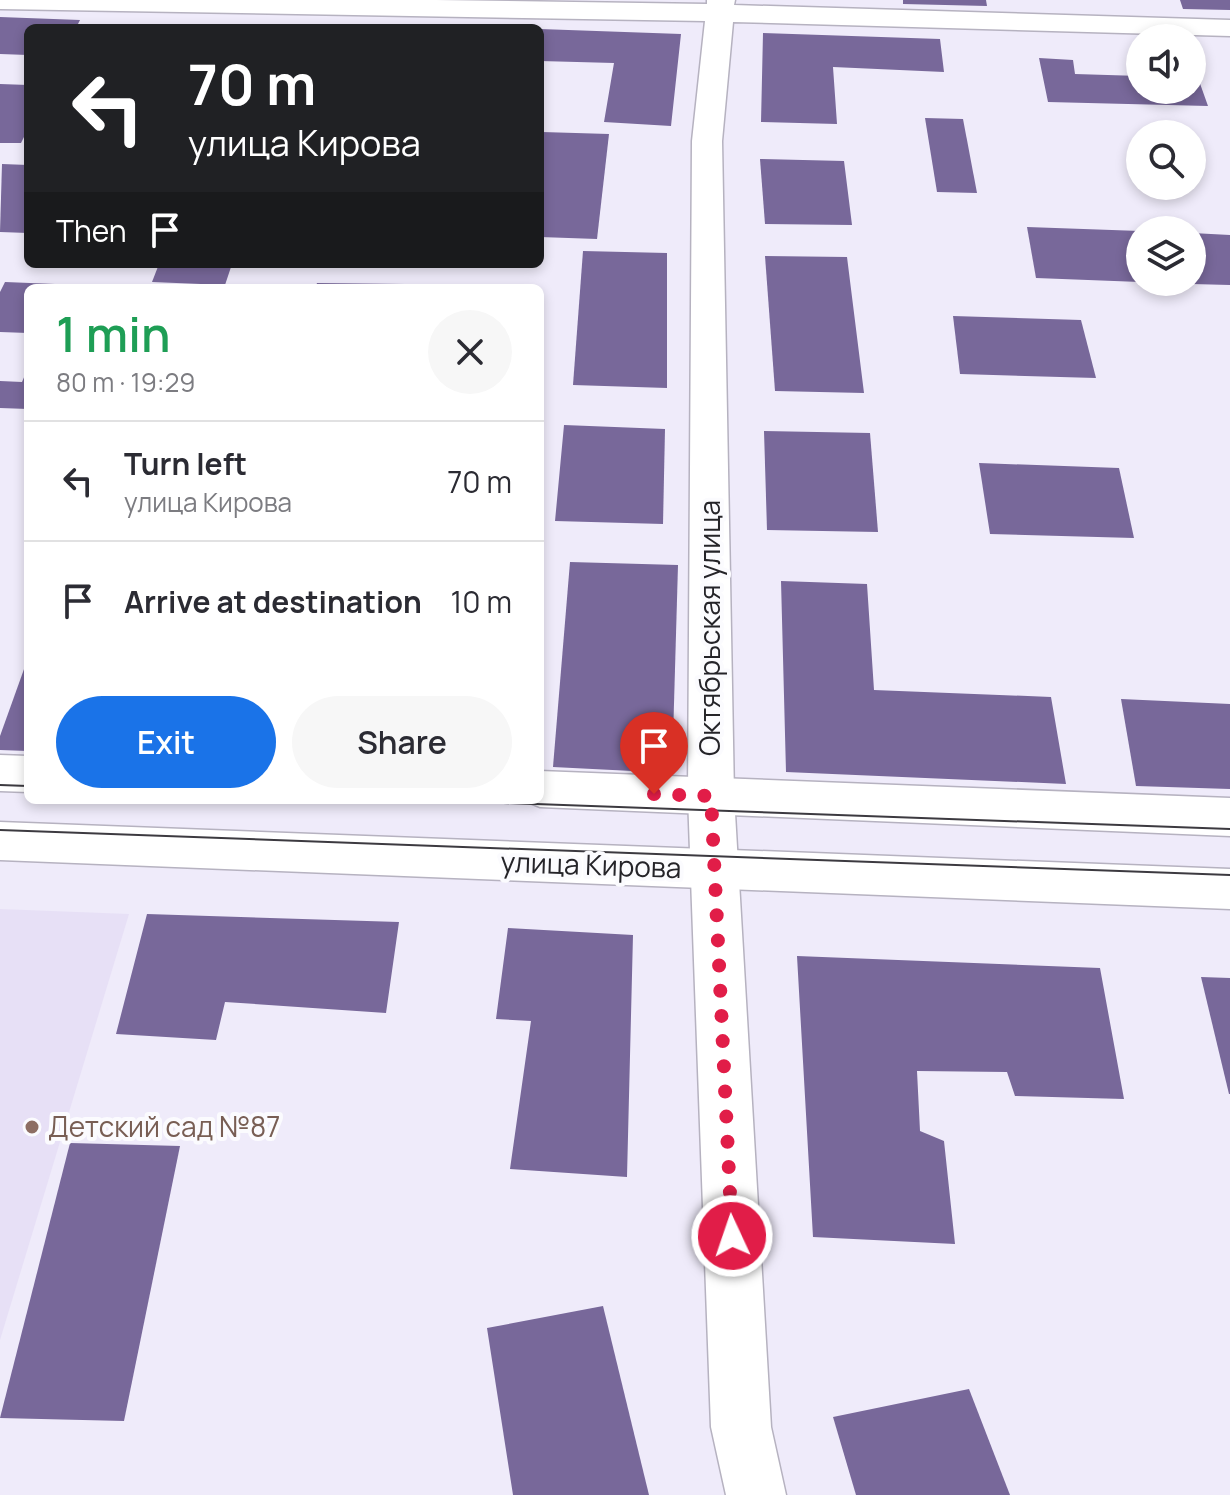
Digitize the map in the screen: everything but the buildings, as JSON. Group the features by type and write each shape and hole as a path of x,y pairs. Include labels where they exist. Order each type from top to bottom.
{"street":[{"path":"0,1 721,7 1230,28"},
{"name":"Октябрьская улица","path":"721,7 707,141 711,796 741,1427 756,1495"},
{"path":"0,773 24,774"},
{"path":"544,789 1230,817"},
{"name":"улица Кирова","path":"0,841 1230,889"}],"shaded area":[{"name":"Детский сад №87","path":"0,909 129,914 0,1340"}],"tram line":[{"path":"0,785 24,786"},
{"path":"533,804 1230,829"},
{"path":"0,830 1230,875"}],"place":[{"name":"Детский сад №87","path":"32,1127"}],"route":[{"path":"654,794 711,796 732,1236"}]}
